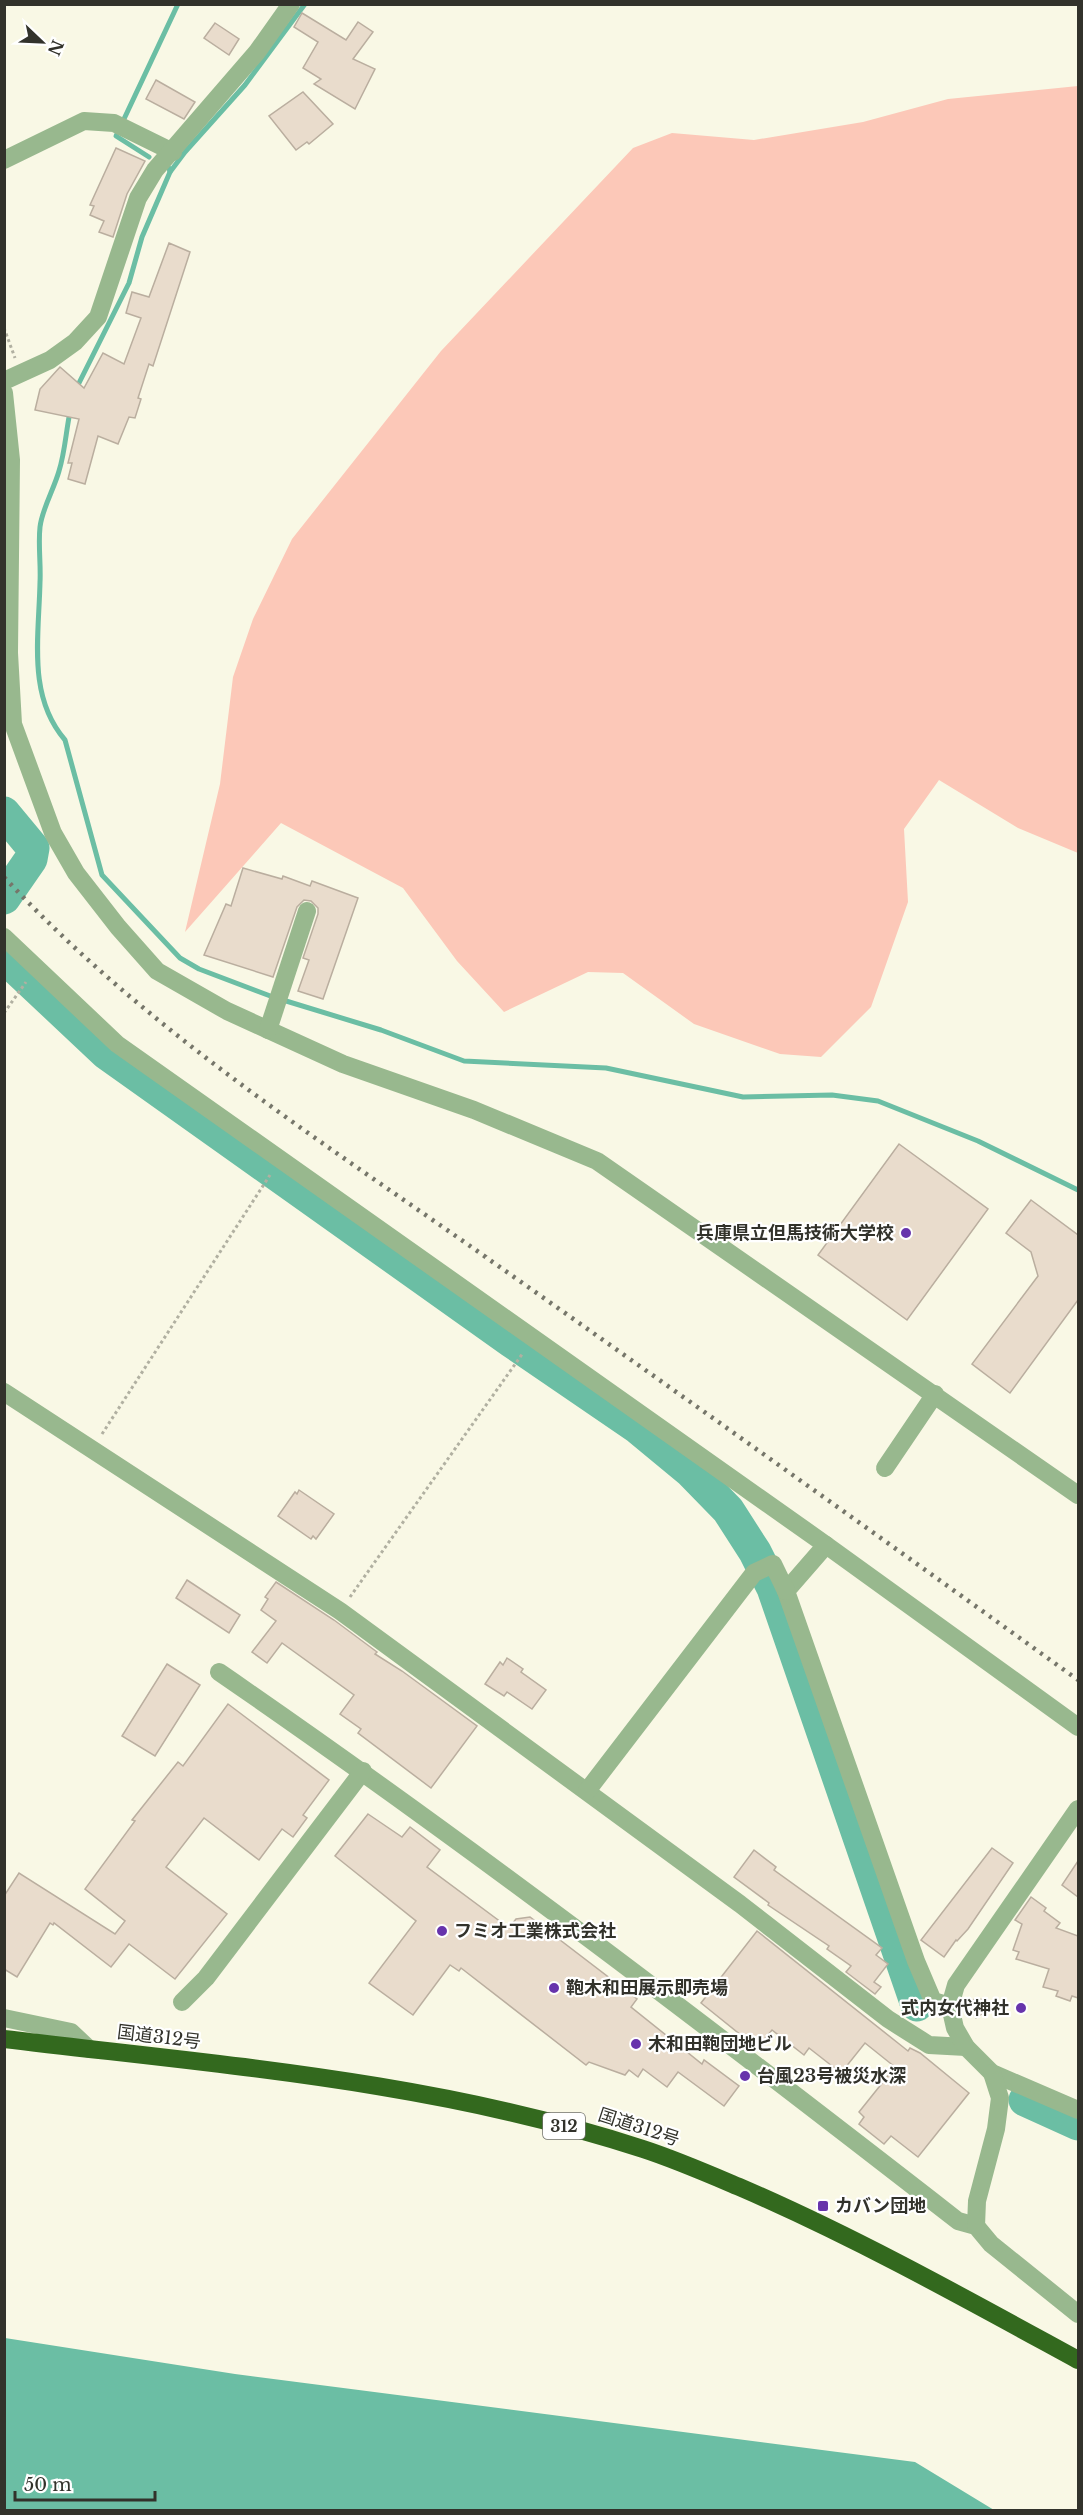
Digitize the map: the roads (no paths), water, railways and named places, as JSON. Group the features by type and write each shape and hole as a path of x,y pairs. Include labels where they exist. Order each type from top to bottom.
{"highway":[{"name":"国道312号","path":"4,2039 355,2081 443,2096 575,2128 645,2149 804,2215 882,2253 1078,2360"}],"street":[{"path":"11,378 50,360 75,342 98,317 138,198 154,170 173,152 257,52 291,4"},
{"path":"4,160 84,121 119,125 173,152"},
{"path":"4,393 11,460 9,653 13,724 53,833 76,873 118,927 157,971 226,1011 343,1064 474,1110 597,1161 1078,1495"},
{"path":"268,1030 307,911"},
{"path":"4,937 117,1044 826,1545 1078,1727"},
{"path":"4,1392 340,1611 740,1904 888,2019 929,2045 966,2047"},
{"path":"885,1468 935,1394"},
{"path":"786,1591 826,1545"},
{"path":"586,1791 762,1570 773,1564 786,1591 916,1961 933,2001 950,2006"},
{"path":"219,1672 363,1771 740,2052 958,2222 976,2226 991,2244 1078,2314"},
{"path":"183,2002 206,1978 363,1771"},
{"path":"1078,1809 956,1985 950,2006 955,2028 966,2047 992,2073 1078,2110"},
{"path":"4,2018 71,2032 88,2049"},
{"path":"976,2226 978,2201 996,2129 1000,2098 992,2073"}],"water":[{"path":"5,2338 235,2374 915,2462 994,2510 5,2510"}],"waterway":[{"path":"149,157 116,136 178,4"},
{"path":"170,172 245,85 305,4"},
{"path":"76,389 129,283 142,237 170,172 169,168"},
{"path":"70,412 61,464 40,527 37,644 40,685 53,723 65,740 102,875 180,958 199,969 273,997 381,1030 464,1061 606,1068 743,1097 832,1095 878,1101 978,1141 1078,1190"},
{"path":"4,813 33,848 31,859 4,898"},
{"path":"4,957 106,1053 511,1341 638,1428 690,1471 728,1510 755,1552 773,1588 917,2005"},
{"path":"1025,2100 1078,2124"}],"railway":[{"path":"4,877 114,983 232,1078 705,1412 1078,1680"}],"place":[{"name":"兵庫県立但馬技術大学校","path":"906,1233"},
{"name":"フミオ工業株式会社","path":"442,1931"},
{"name":"鞄木和田展示即売場","path":"554,1988"},
{"name":"式内女代神社","path":"1021,2008"},
{"name":"木和田鞄団地ビル","path":"636,2044"},
{"name":"台風23号被災水深","path":"745,2076"},
{"name":"カバン団地","path":"823,2206"}]}
